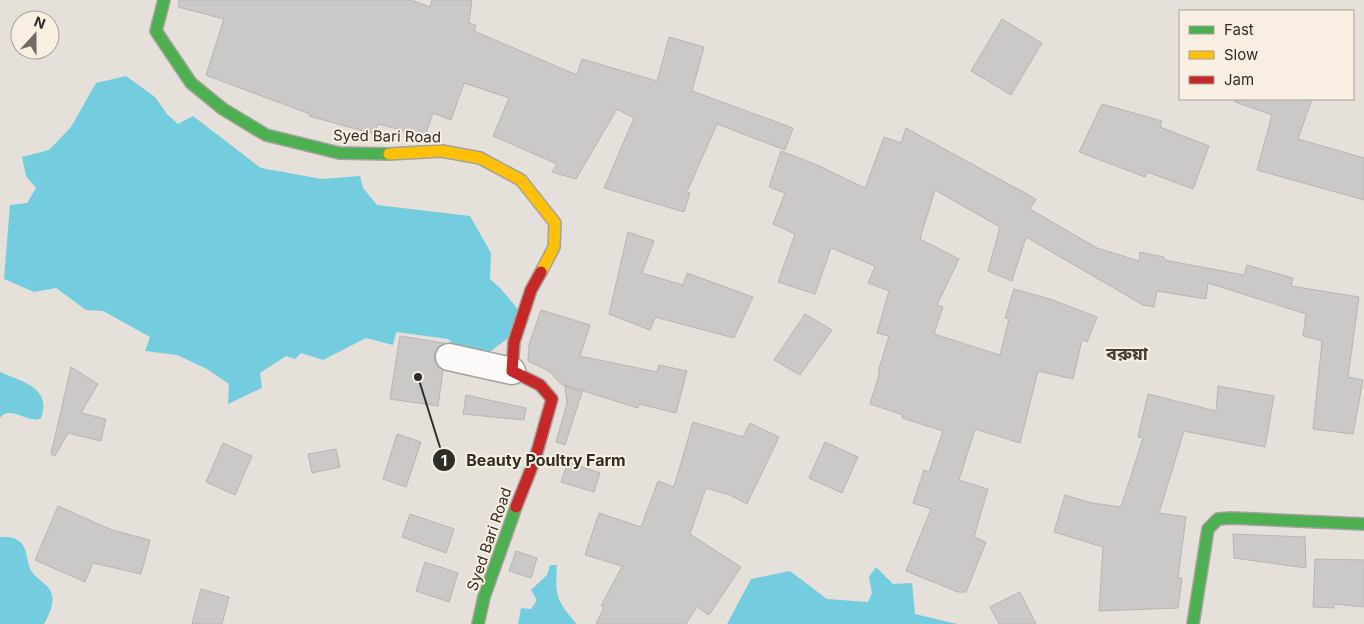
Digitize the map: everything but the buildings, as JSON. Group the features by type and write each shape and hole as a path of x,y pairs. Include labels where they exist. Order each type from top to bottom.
{"street":[{"name":"Syed Bari Road","path":"164,0 156,31 191,83 223,109 266,135 338,154 442,151 480,158 521,180 555,223 554,247 531,290 514,342 512,371 543,384 549,391 552,399 535,459 511,519 487,588 478,624"},
{"path":"449,358 512,371"},
{"path":"1193,624 1208,529 1218,519 1364,524"}],"water":[{"path":"126,76 155,97 167,114 178,124 193,116 261,168 322,179 360,176 363,188 377,205 470,216 491,253 490,279 521,313 515,333 476,362 448,339 396,332 393,345 366,338 323,360 301,353 295,359 286,356 260,373 262,388 228,404 229,384 207,369 177,355 145,351 150,337 103,311 86,310 56,288 34,292 4,279 10,205 27,203 36,188 26,176 22,157 49,150 71,127 96,83"},
{"path":"0,372 26,383 39,392 43,408 41,418 31,419 9,413 4,414 0,418"},
{"path":"0,537 14,538 22,544 32,572 51,591 52,606 44,624 0,624"},
{"path":"550,565 557,565 556,584 558,597 577,624 518,624 521,608 531,609 537,600 531,590 547,575"},
{"path":"876,567 893,584 912,583 915,614 957,624 727,624 751,579 790,571 827,599 868,602 872,593 869,577"}],"traffic: fast":[{"path":"164,0 156,31 191,83 223,109 266,135 339,153 389,154"},
{"path":"478,624 484,597 516,507"},
{"path":"1193,624 1208,529 1218,519 1364,524"}],"traffic: slow":[{"path":"389,154 442,151 480,158 521,180 555,223 554,247 541,272"}],"traffic: jam":[{"path":"516,507 535,459 552,399 540,385 512,371 514,342 531,290 541,272"}],"place":[{"name":"Beauty Poultry Farm","path":"418,377"}],"district":[{"name":"বরুয়া","path":"1127,353"}]}
